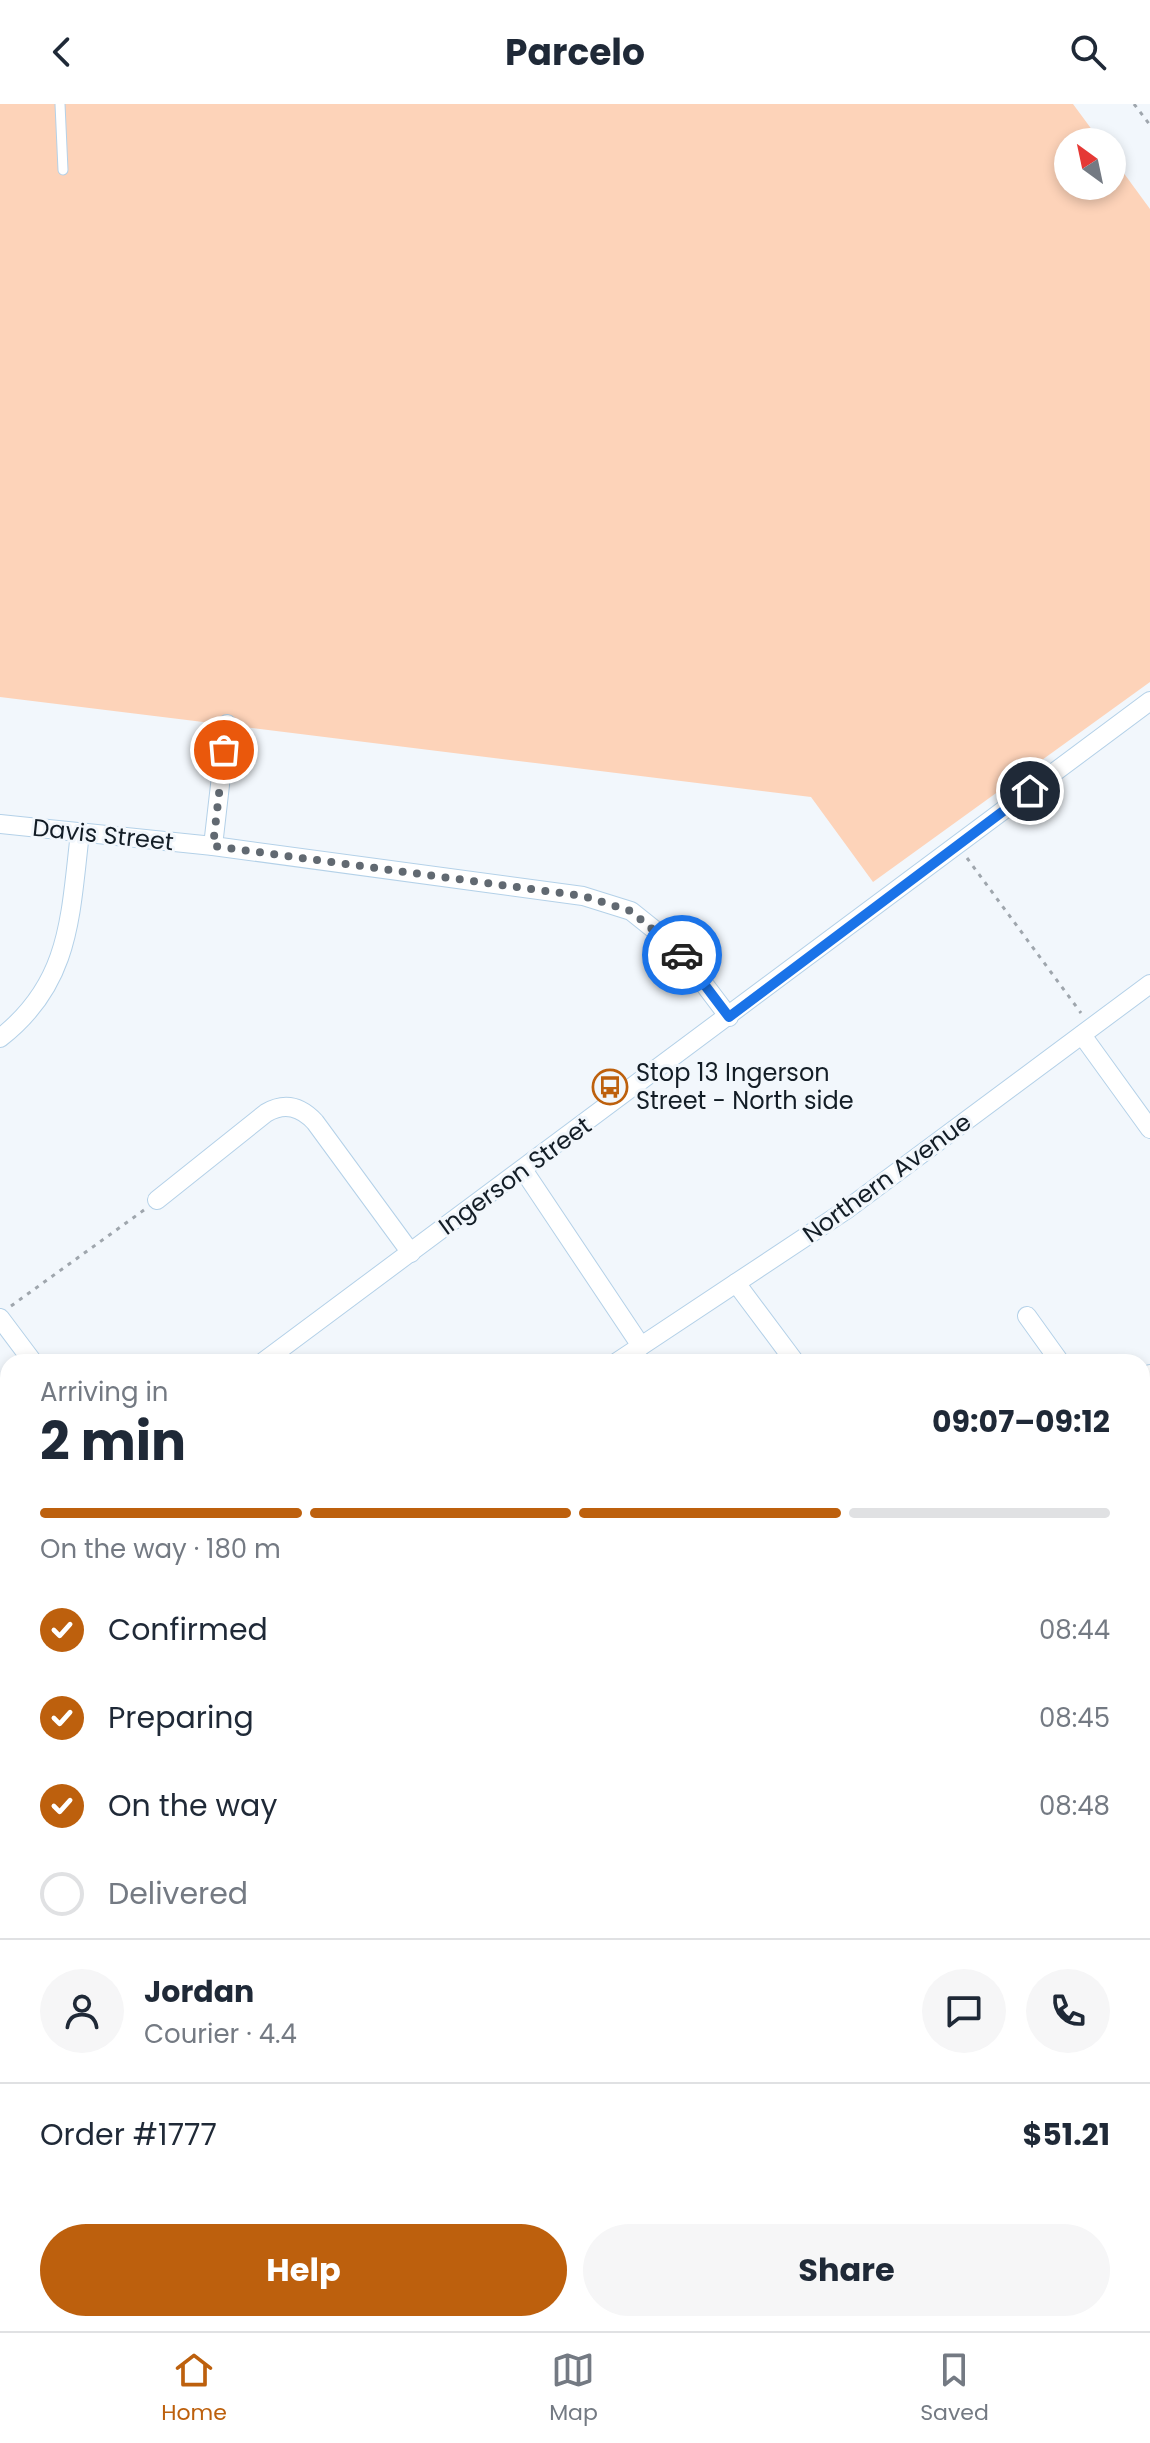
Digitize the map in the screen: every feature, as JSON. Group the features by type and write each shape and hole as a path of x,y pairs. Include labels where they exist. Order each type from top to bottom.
{"street":[{"name":"Ingerson Street","path":"274,1354 524,1171 1150,701"},
{"path":"213,846 227,724"},
{"name":"Davis Street","path":"0,824 213,846 583,896 631,911 676,947 729,1017"},
{"path":"0,1038 23,1021 50,987 69,924 80,833"},
{"name":"Northern Avenue","path":"629,1354 846,1210 1150,984"},
{"path":"1087,1031 1150,1129"},
{"path":"157,1200 266,1113 282,1106 299,1108 315,1122 411,1253"},
{"path":"524,1171 641,1346"},
{"path":"736,1283 789,1354"},
{"path":"1027,1316 1054,1354"},
{"path":"0,1318 27,1354"}],"lane":[{"path":"60,104 63,170"}],"path":[{"path":"1134,104 1150,125"},
{"path":"958,845 1087,1031"},
{"path":"0,1318 9,1308 157,1200"}],"shaded area":[{"path":"0,104 1073,104 1091,128 1054,128 1054,200 1126,200 1126,176 1150,209 1150,682 873,882 811,797 0,697"}],"way so far":[{"path":"224,750 213,846 583,896 631,911 682,955"}],"place":[{"name":"Stop 13 Ingerson Street - North side","path":"610,1087"}],"route":[{"path":"682,955 729,1017 1030,791"}]}
